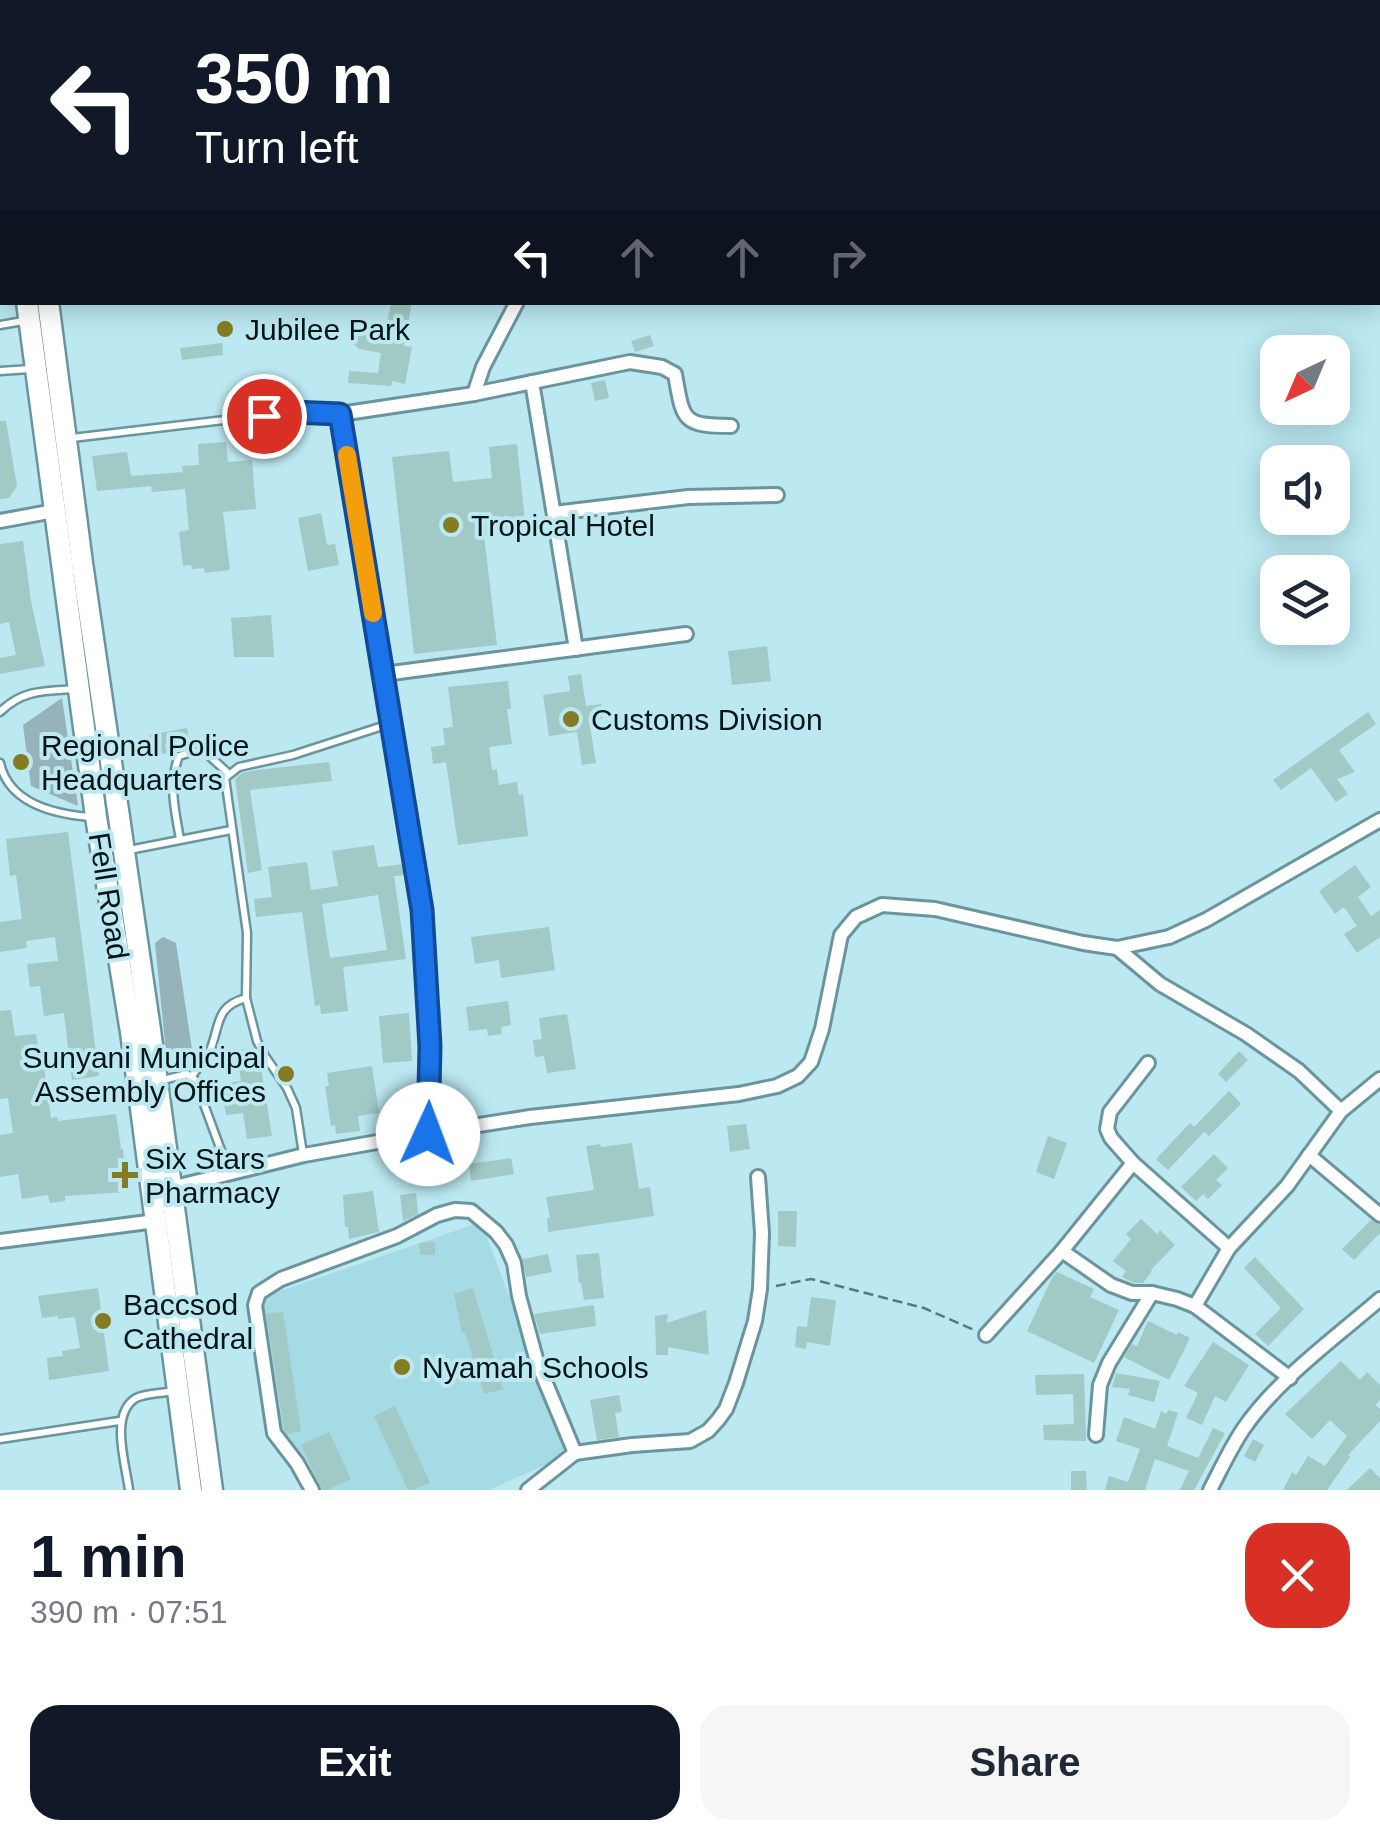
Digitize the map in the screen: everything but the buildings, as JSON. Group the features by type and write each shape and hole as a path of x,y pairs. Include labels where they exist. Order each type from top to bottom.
{"main road":[{"name":"Fell Road","path":"39,311 36,369 54,511 130,1032 191,1490"},
{"name":"Fell Road","path":"39,311 66,439 212,1490"}],"street":[{"path":"474,394 515,305"},
{"path":"428,1134 430,1046 422,910 340,414 474,394 630,362 662,367 675,374 681,407 689,421 702,426 731,426"},
{"path":"532,382 576,649"},
{"path":"554,513 688,496 777,496"},
{"path":"0,520 54,511"},
{"path":"384,674 686,634"},
{"path":"171,1188 304,1155 428,1134 777,1086 798,1076 811,1062 822,1029 841,934 856,917 882,905 935,908 1117,948 1169,937 1206,920 1380,820"},
{"path":"1117,948 1160,984 1246,1034 1299,1071 1341,1111"},
{"path":"1148,1062 1110,1112 1106,1122 1112,1138 1133,1163 1230,1248"},
{"path":"1196,1306 1230,1248 1287,1186 1341,1111 1380,1079"},
{"path":"1309,1156 1380,1214"},
{"path":"986,1336 1133,1163"},
{"path":"528,1490 575,1453 690,1441 708,1431 726,1409 752,1335 760,1289 758,1177"},
{"path":"312,1490 274,1433 255,1304 259,1294 280,1279 455,1210 470,1211 483,1219 506,1245 514,1263 537,1362 575,1453"},
{"path":"0,1241 156,1221"},
{"path":"1062,1251 1111,1285 1196,1306 1290,1378"},
{"path":"1096,1435 1100,1385 1109,1362 1152,1293"},
{"path":"1210,1490 1242,1431 1290,1378 1380,1299"}],"lane":[{"path":"0,325 39,311"},
{"path":"0,371 36,369"},
{"path":"66,439 292,412 340,414"},
{"path":"0,712 14,698 79,688"},
{"path":"304,1155 296,1108 257,1041 246,998 246,933 225,778 239,767 293,755 392,723"},
{"path":"180,839 172,786 179,756 205,752 228,774"},
{"path":"0,763 16,792 35,805 67,815 96,817"},
{"path":"124,852 231,830"},
{"path":"192,1076 210,1053 224,1010 233,1001 246,998"},
{"path":"157,1082 192,1076"},
{"path":"192,1076 230,1174"},
{"path":"129,1490 119,1421 136,1398 178,1390"},
{"path":"0,1439 119,1421"}],"path":[{"path":"760,1289 811,1279 924,1308 986,1336"}],"shaded area":[{"path":"62,698 78,806 31,786 23,725"},
{"path":"163,937 176,943 193,1056 181,1070 167,1062 155,943"},
{"name":"Nyamah Schools","path":"481,1222 569,1454 489,1490 315,1490 279,1437 260,1298"}],"slow traffic":[{"path":"347,455 373,613"}],"place":[{"name":"Jubilee Park","path":"225,329"},
{"name":"Tropical Hotel","path":"451,525"},
{"name":"Customs Division","path":"571,719"},
{"name":"Regional Police Headquarters","path":"21,762"},
{"name":"Sunyani Municipal Assembly Offices","path":"286,1074"},
{"name":"Six Stars Pharmacy","path":"125,1175"},
{"name":"Baccsod Cathedral","path":"103,1321"},
{"name":"Nyamah Schools","path":"402,1367"}],"route":[{"path":"264,416 292,412 340,414 422,910 430,1046 428,1134"}]}
